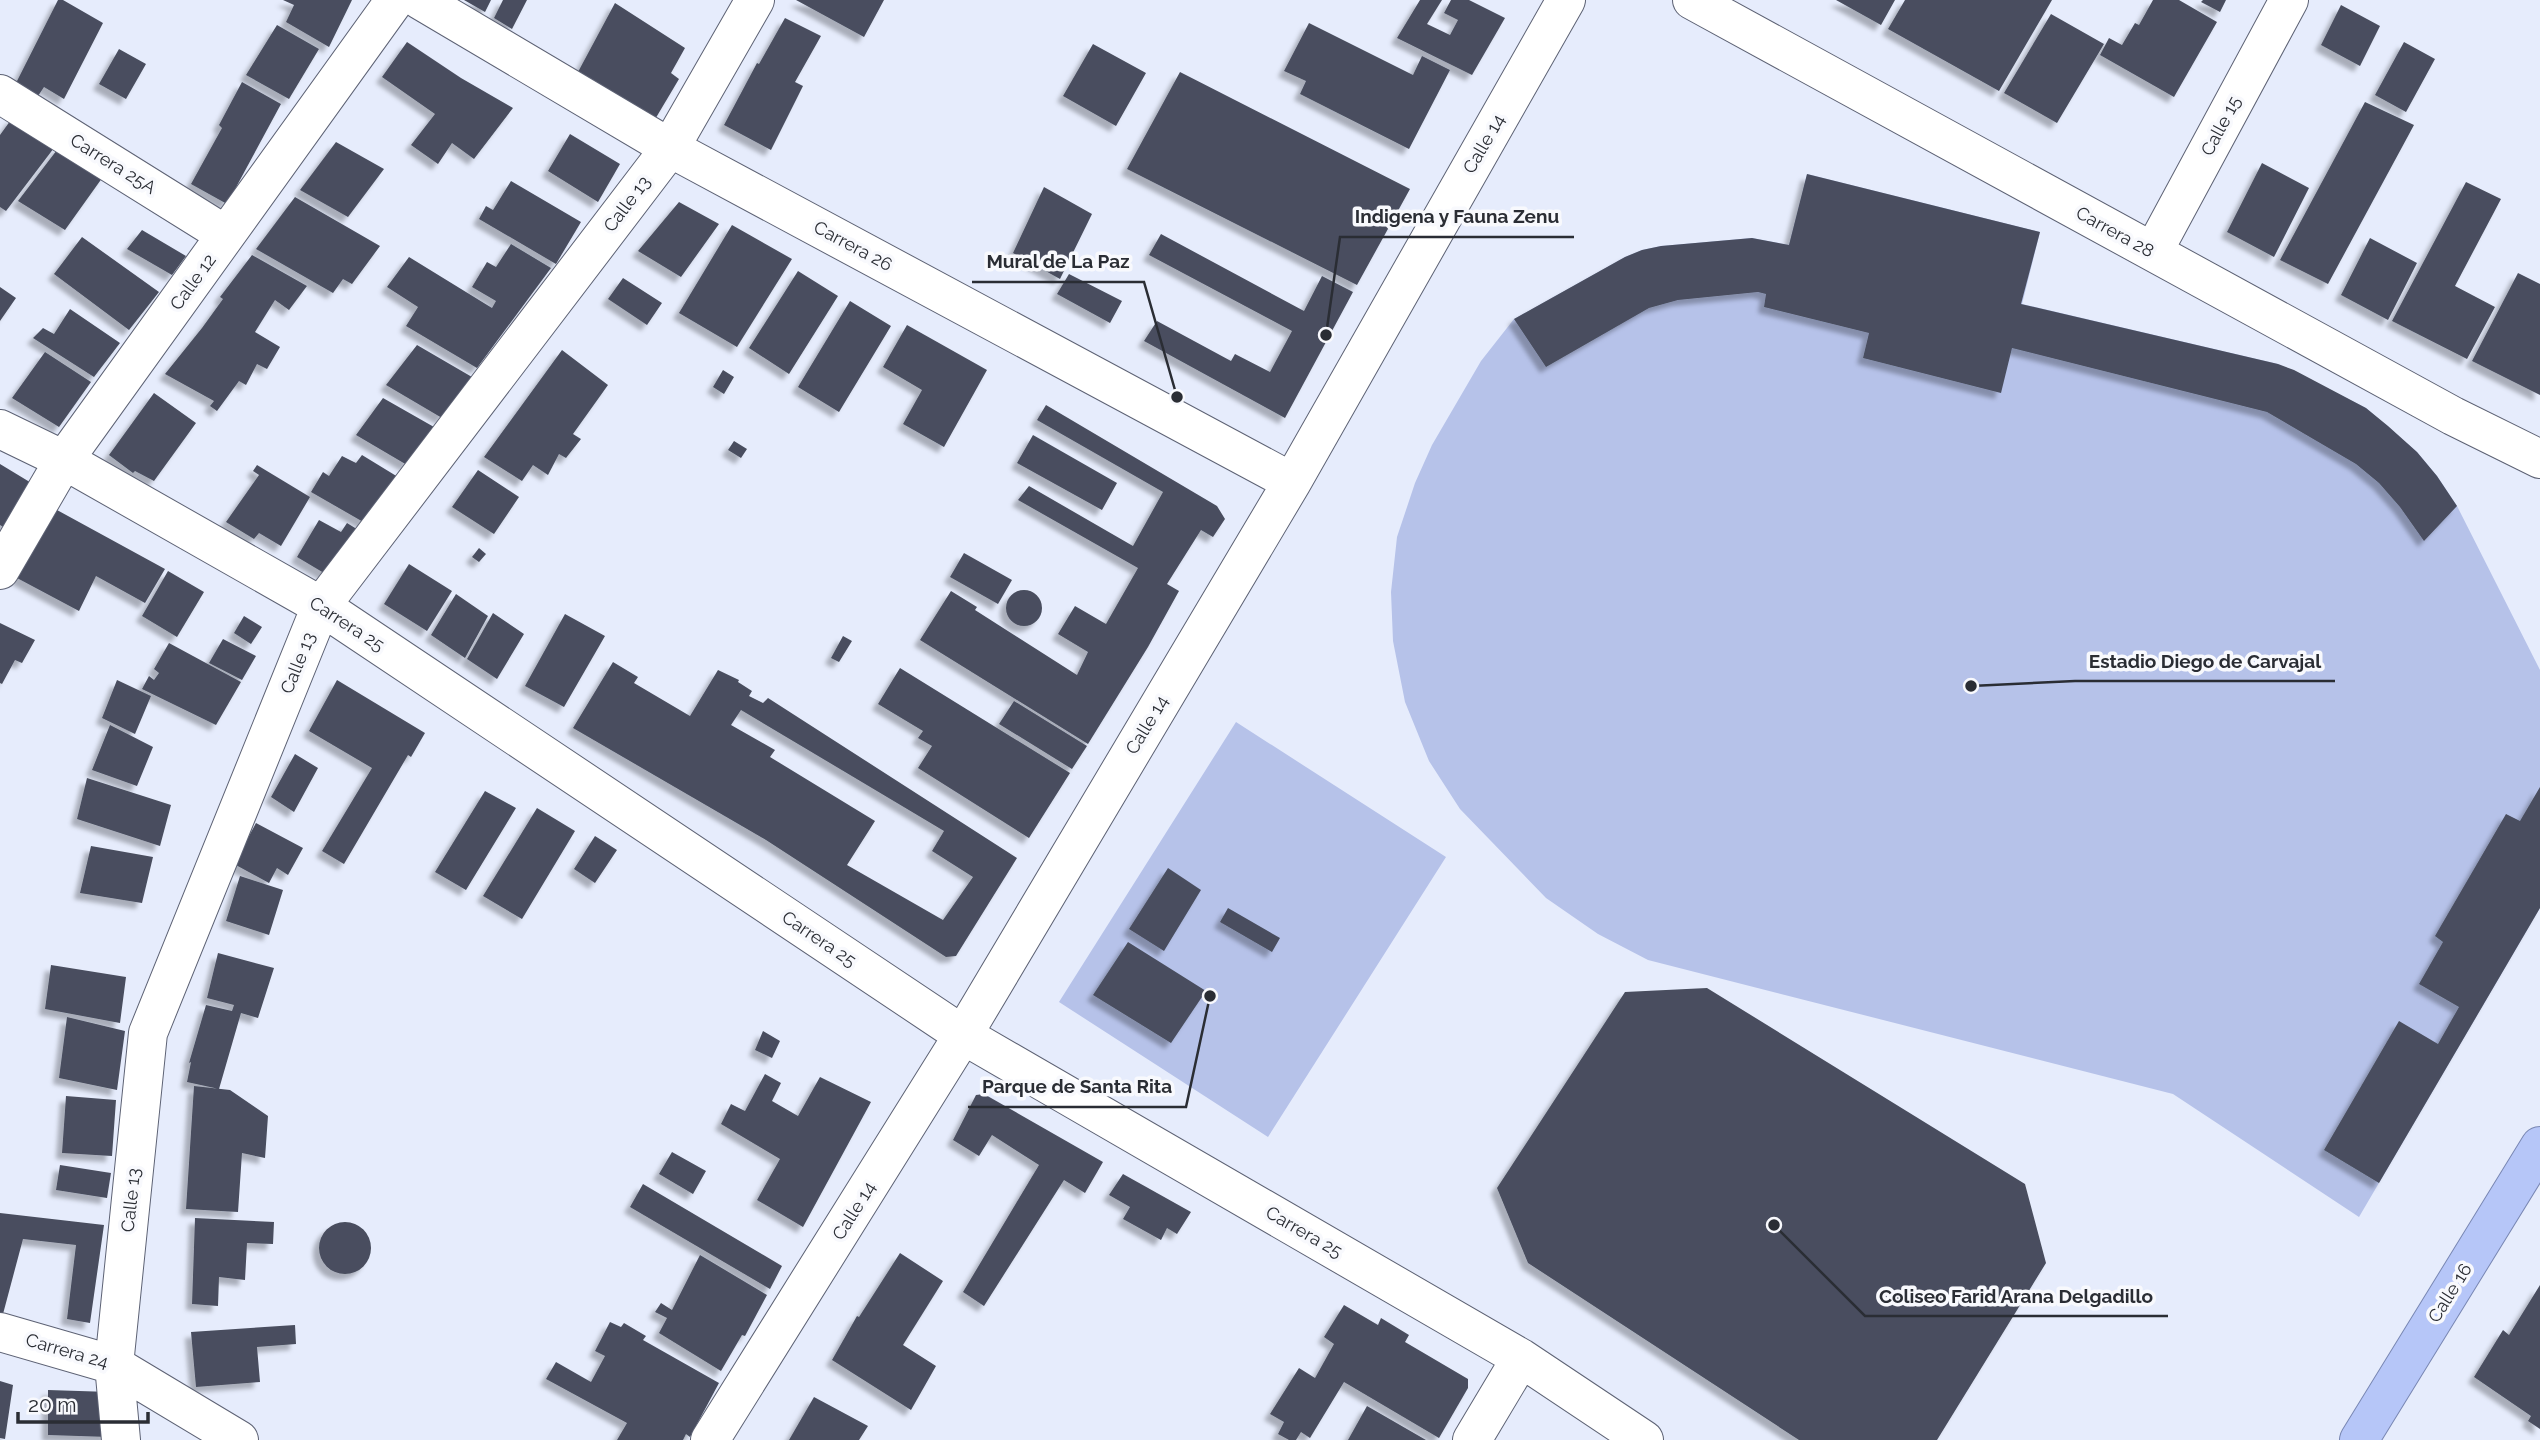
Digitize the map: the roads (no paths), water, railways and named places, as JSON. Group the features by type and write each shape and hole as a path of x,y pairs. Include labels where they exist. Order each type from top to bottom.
{"highway":[{"name":"Calle 16","path":"2359,1440 2534,1168"}],"street":[{"name":"Calle 12","path":"0,570 64,460 395,0"},
{"name":"Carrera 26","path":"420,0 670,148 1292,482"},
{"name":"Calle 13","path":"121,1440 114,1364 148,1033 321,606 670,148 755,0"},
{"name":"Calle 14","path":"710,1440 963,1035 1292,482 1566,0"},
{"name":"Carrera 28","path":"1692,0 2453,416 2540,458"},
{"name":"Calle 15","path":"2153,253 2289,0"},
{"name":"Carrera 25A","path":"0,94 226,235"},
{"name":"Carrera 25","path":"0,429 64,460 321,606 963,1035 1521,1358 1644,1440"},
{"name":"Carrera 24","path":"0,1332 114,1364 239,1440"},
{"path":"1472,1440 1521,1358"}],"place":[{"name":"Indigena y Fauna Zenu","path":"1326,335"},
{"name":"Mural de La Paz","path":"1177,397"},
{"name":"Estadio Diego de Carvajal","path":"1971,686"},
{"name":"Parque de Santa Rita","path":"1210,996"},
{"name":"Coliseo Farid Arana Delgadillo","path":"1774,1225"}]}
